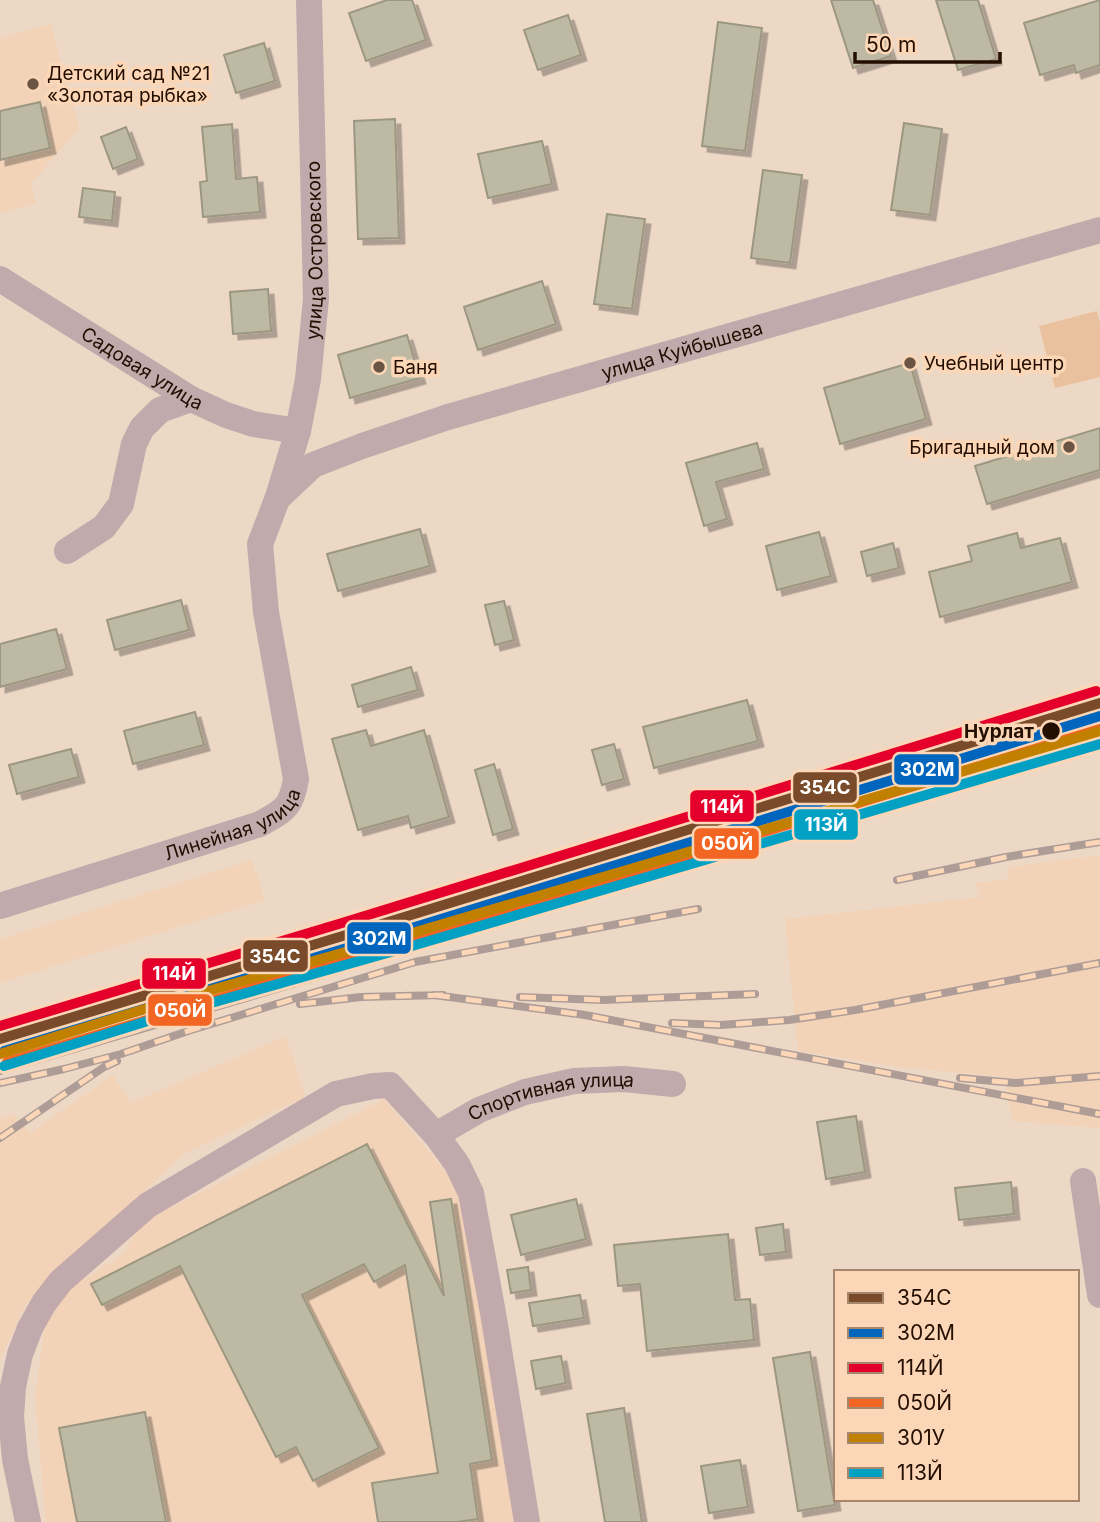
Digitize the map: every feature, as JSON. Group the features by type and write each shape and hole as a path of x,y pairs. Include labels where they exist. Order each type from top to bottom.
{"street":[{"name":"улица Островского","path":"278,497 298,431 308,379 316,299 309,0"},
{"name":"улица Куйбышева","path":"278,497 313,465 448,417 1100,230"},
{"name":"Садовая улица","path":"0,279 191,399 253,424 298,431"},
{"path":"67,551 104,527 121,505 134,444 142,428 160,410 191,399"},
{"name":"Линейная улица","path":"0,906 260,824 285,810 293,796 296,779 266,612 260,544 278,497"},
{"name":"Спортивная улица","path":"436,1135 479,1110 526,1092 574,1082 624,1079 673,1084"},
{"path":"28,1522 15,1459 10,1417 13,1387 20,1354 30,1328 61,1281 148,1205 336,1094 390,1085 436,1135 457,1164 471,1193 527,1522"},
{"path":"1083,1181 1100,1295"}],"shaded area":[{"name":"Детский сад №21 «Золотая рыбка»","path":"51,24 79,129 31,183 36,203 0,213 0,38"},
{"path":"1097,311 1100,323 1100,377 1055,388 1039,326"},
{"path":"1100,855 1100,1128 1014,1121 1002,1077 900,1067 798,1051 785,919 981,897 975,883 1007,879 1009,867"},
{"path":"252,860 265,900 0,983 0,939"},
{"path":"286,1036 305,1097 184,1154 36,1292 23,1309 0,1360 0,1119 13,1114 30,1133 113,1075 131,1103"},
{"path":"384,1099 463,1192 515,1522 46,1522 35,1398 48,1302 121,1256 143,1222"}],"building":[{"path":"387,0 412,0 426,40 366,61 349,13"},
{"path":"831,0 873,0 891,56 853,68"},
{"path":"936,0 978,0 996,59 958,70"},
{"path":"1100,0 1100,65 1076,73 1074,65 1040,75 1024,23"},
{"path":"568,15 581,55 538,70 524,30"},
{"path":"718,22 762,28 745,151 702,146"},
{"path":"264,43 275,81 236,93 224,55"},
{"path":"40,102 50,148 0,160 0,111"},
{"path":"395,119 399,238 358,239 354,121"},
{"path":"904,123 942,129 930,215 891,210"},
{"path":"232,124 236,179 257,177 260,212 203,217 200,182 207,181 202,127"},
{"path":"126,127 138,159 113,169 101,137"},
{"path":"542,141 552,184 488,198 478,154"},
{"path":"763,170 802,175 790,263 751,258"},
{"path":"83,188 115,192 112,221 79,217"},
{"path":"607,214 645,219 632,309 594,304"},
{"path":"542,281 556,324 478,350 464,307"},
{"path":"268,289 271,331 233,334 230,292"},
{"name":"Баня","path":"407,335 420,378 350,398 338,355"},
{"path":"910,363 926,419 840,444 824,388"},
{"name":"Бригадный дом","path":"1100,428 1100,470 987,504 975,466"},
{"path":"757,443 764,469 716,482 727,519 704,526 686,463"},
{"path":"420,529 430,566 338,591 327,554"},
{"path":"819,532 831,576 777,590 766,546"},
{"path":"1017,533 1021,548 1060,538 1072,582 940,617 929,572 972,561 968,546"},
{"path":"893,543 899,568 867,576 861,552"},
{"path":"181,600 189,630 115,650 107,620"},
{"path":"504,601 514,640 495,645 485,605"},
{"path":"56,629 67,669 0,687 0,644"},
{"path":"411,667 418,690 358,707 352,685"},
{"path":"747,700 758,741 654,768 643,727"},
{"path":"195,712 204,745 133,764 124,731"},
{"path":"366,730 371,746 424,730 449,817 411,828 408,816 358,830 332,739"},
{"path":"614,744 624,779 602,785 592,750"},
{"path":"71,749 79,777 17,794 9,765"},
{"path":"494,764 513,829 493,835 475,770"},
{"path":"856,1116 865,1172 826,1179 817,1122"},
{"path":"367,1144 444,1296 430,1202 451,1199 492,1460 470,1464 478,1519 457,1522 378,1522 372,1483 438,1473 405,1265 374,1282 364,1264 302,1295 379,1448 313,1481 296,1447 276,1457 180,1266 102,1305 91,1284"},
{"path":"1011,1182 1014,1214 959,1220 955,1188"},
{"path":"576,1199 586,1239 521,1255 511,1215"},
{"path":"783,1224 786,1252 760,1255 756,1228"},
{"path":"728,1234 735,1300 750,1299 754,1340 647,1351 640,1284 618,1286 614,1245"},
{"path":"528,1267 531,1290 511,1293 507,1270"},
{"path":"580,1295 584,1318 533,1326 529,1303"},
{"path":"810,1352 835,1505 798,1511 773,1358"},
{"path":"561,1356 566,1383 536,1389 531,1361"},
{"path":"624,1408 642,1522 605,1522 587,1414"},
{"path":"145,1412 166,1522 77,1522 59,1428"},
{"path":"740,1460 748,1507 709,1513 701,1466"}],"railway":[{"path":"897,880 1006,857 1100,842"},
{"path":"402,936 606,891"},
{"path":"0,1083 121,1054 415,962 698,909"},
{"path":"672,1023 721,1025 789,1020 1100,963"},
{"path":"0,1071 340,970"},
{"path":"520,997 603,1000 755,994"},
{"path":"434,995 585,1015 1100,1114"},
{"path":"300,1004 361,997 443,995"},
{"path":"0,1138 104,1067 117,1061"},
{"path":"960,1078 1015,1083 1100,1076"}],"transit line":[{"name":"114Й","path":"0,1026 1096,691"},
{"name":"354С","path":"0,1039 1100,703"},
{"name":"302М","path":"4,1051 1100,716"},
{"name":"050Й","path":"7,1062 1100,729"},
{"name":"301У","path":"0,1054 148,1008 1100,731"},
{"name":"113Й","path":"4,1066 151,1020 1100,744"}],"place":[{"name":"Детский сад №21 «Золотая рыбка»","path":"33,84"},
{"name":"Учебный центр","path":"910,363"},
{"name":"Баня","path":"379,367"},
{"name":"Бригадный дом","path":"1069,447"},
{"name":"Нурлат","path":"1051,731"}]}
